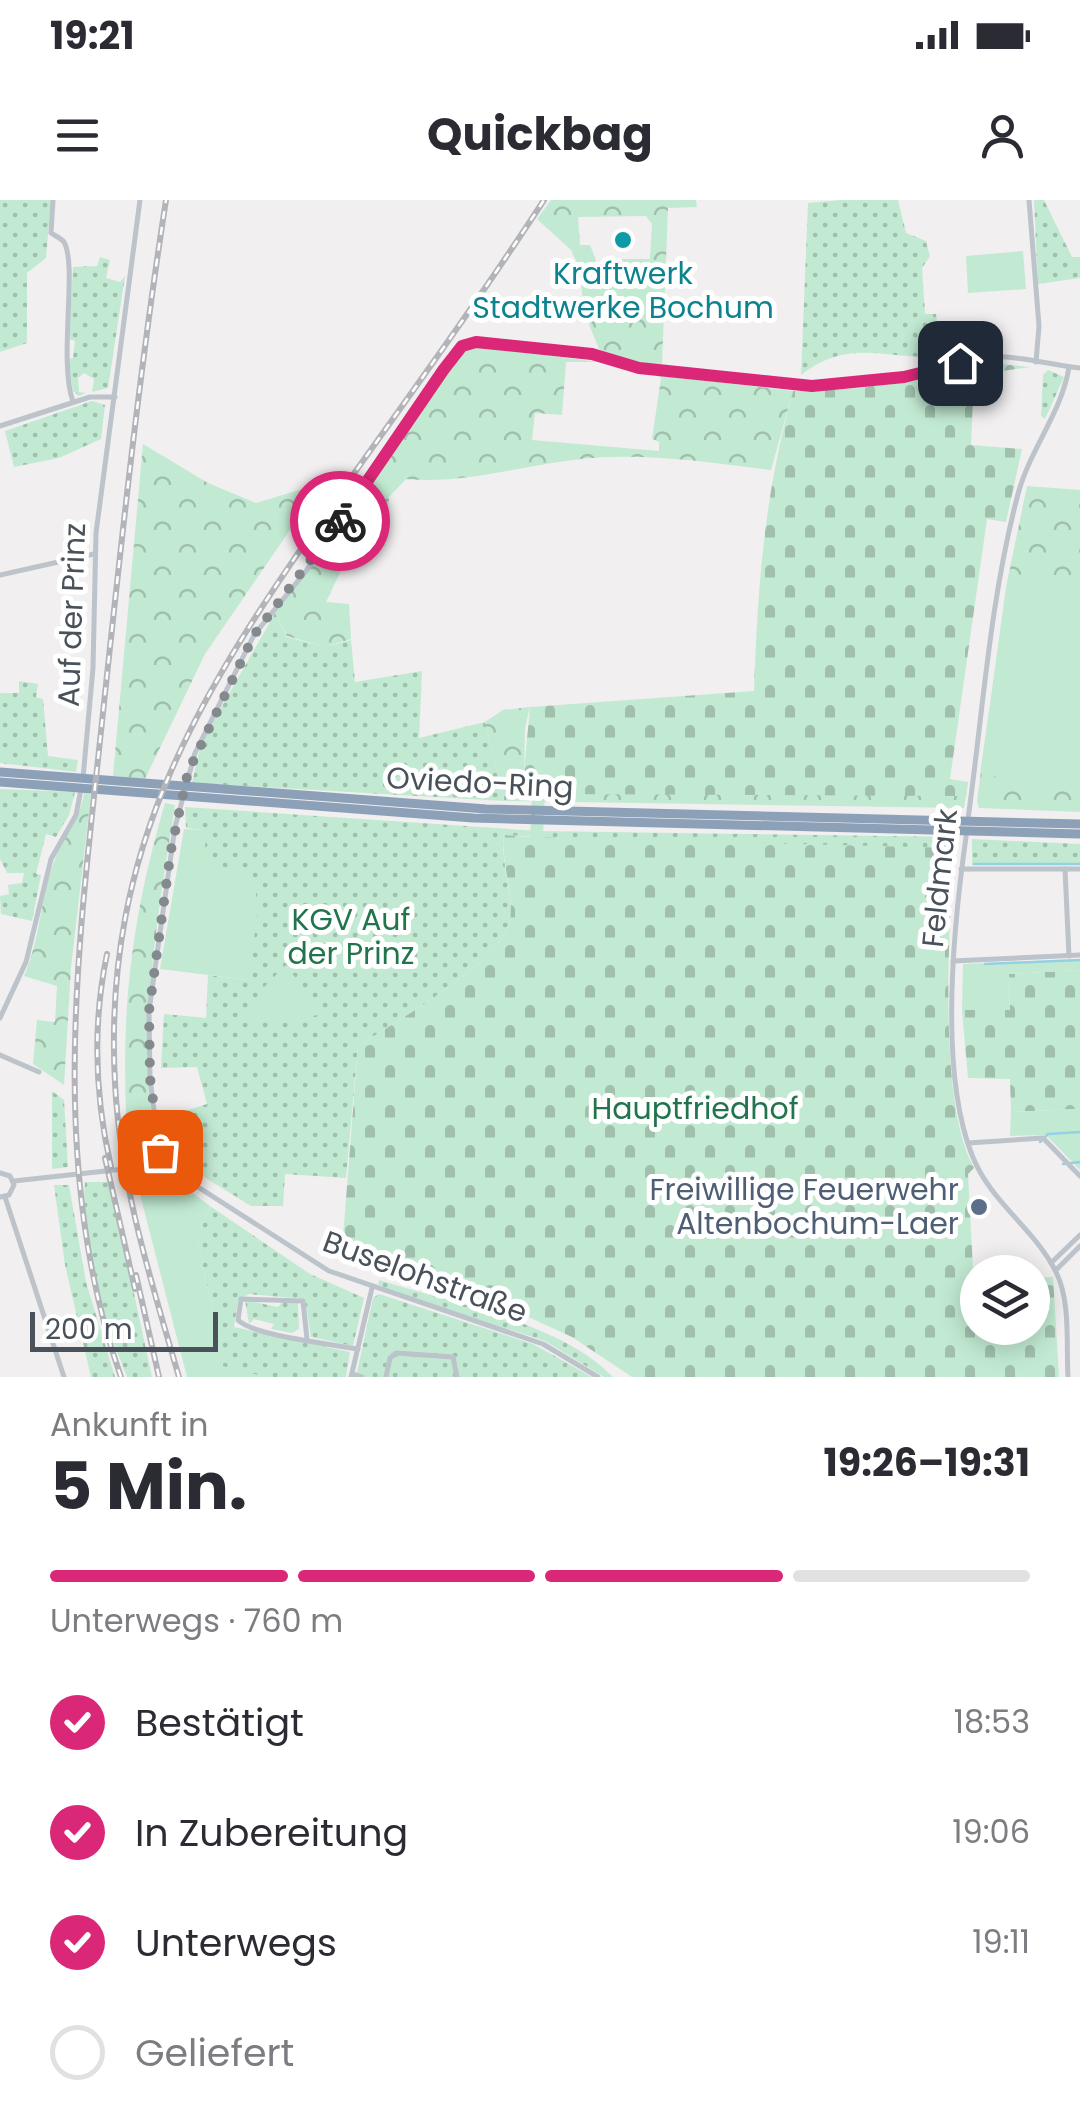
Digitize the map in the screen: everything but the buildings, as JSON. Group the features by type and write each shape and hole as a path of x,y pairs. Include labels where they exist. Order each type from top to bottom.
{"highway":[{"name":"Oviedo-Ring","path":"0,772 70,783 195,794 574,812 958,824"},
{"name":"Oviedo-Ring","path":"0,782 70,783"},
{"path":"958,824 1080,824"},
{"path":"958,824 1080,834"}],"street":[{"path":"53,200 51,233 64,242 69,259 64,361 73,402"},
{"name":"Auf der Prinz","path":"0,1018 32,944 50,859 78,810 91,705 94,554 140,200"},
{"path":"1028,200 1039,326 1036,362"},
{"path":"160,1166 150,1078 149,1011 175,827 194,752 254,635 306,571 462,346 476,342 592,354 639,368 832,387 904,377 983,358 1080,368"},
{"name":"Feldmark","path":"1068,1377 1070,1335 1064,1298 1053,1267 987,1186 968,1143 956,1069 953,960 961,869 1014,510 1031,456 1064,394 1069,367"},
{"path":"0,426 73,402 115,397"},
{"path":"0,576 94,554"},
{"path":"961,869 1080,869"},
{"path":"1065,869 1069,956"},
{"path":"953,960 1080,955"},
{"path":"0,1054 39,1072"},
{"path":"968,1143 1044,1138 1080,1176"},
{"name":"Buselohstraße","path":"14,1182 142,1167 160,1166 180,1172 321,1267 372,1288 531,1340 598,1377"},
{"path":"0,1174 14,1182 14,1189 3,1197 64,1377"},
{"path":"1053,1267 1080,1235"},
{"path":"1053,1267 1080,1246"},
{"path":"362,1377 352,1376 372,1288"},
{"path":"307,1339 301,1300 242,1299 242,1324 307,1339 358,1350"},
{"path":"386,1377 390,1358 396,1354 453,1357 457,1377"}],"green space":[{"path":"0,200 51,200 46,258 27,273 27,343 0,352"},
{"path":"551,200 696,200 697,207 668,208 662,364 630,363 599,349 584,312 581,283 620,259 650,259 652,224 646,216 578,217 580,245 590,245 596,260 594,267 581,272 571,250 537,219"},
{"path":"898,200 906,233 926,241 930,256 922,268 925,314 936,314 939,334 955,333 957,353 840,355 801,375 808,203"},
{"path":"1034,200 1044,200 1072,257 1080,257 1080,278 1038,284"},
{"path":"1023,251 1026,289 968,293 966,256"},
{"path":"100,257 110,260 106,278 120,282 125,276 108,388 92,392 94,379 84,373 78,378 79,392 86,393 79,396 73,391 68,359 73,358 75,341 69,339 73,267 97,266"},
{"path":"469,348 599,362 566,362 562,415 535,413 532,440 659,451 659,442 652,439 661,378 657,375 793,391 771,470 623,457 573,460 469,477 406,479 389,497 387,526 362,529 362,559 346,560 326,602 349,604 351,639 325,647 287,636 275,613 449,367"},
{"name":"Hauptfriedhof","path":"983,362 1030,367 974,375 971,445 1022,449 1006,522 987,519 950,779 968,782 966,796 545,794 543,837 953,848 950,1056 962,1137 974,1168 968,1174 972,1255 960,1255 960,1345 1050,1345 1053,1277 1059,1377 632,1377 572,1337 524,1315 364,1266 369,1250 343,1237 358,1046 468,972 503,936 511,910 504,835 530,837 532,798 503,796 500,781 523,782 530,707 754,691 764,540 775,467 793,391 861,388"},
{"path":"1048,370 1064,377 1045,419 1041,416 1043,375"},
{"path":"92,401 105,405 101,439 59,458 14,467 5,431"},
{"path":"143,444 208,483 256,503 322,483 205,654 145,779 113,776"},
{"path":"1027,486 1080,490 1080,812 979,808 977,801 1006,587"},
{"path":"1009,573 1080,583 1080,792 980,774"},
{"path":"275,613 287,637 325,647 351,640 355,682 422,671 419,738 485,722 504,801 192,783 201,743"},
{"path":"19,681 38,684 36,697 43,699 48,756 78,760 76,772 0,763 0,693 19,693"},
{"path":"530,707 525,728 524,777 968,782 964,808 504,801 485,722 503,710"},
{"path":"0,789 75,792 69,815 56,837 46,834 36,874 41,875 32,921 1,914 0,896 9,894 8,885 22,883 24,873 7,873 0,859"},
{"path":"84,793 91,794 71,968 64,1085 33,1064 37,1020 55,1022 57,986 24,976 50,873"},
{"path":"165,803 175,805 152,968 148,1050 154,1139 147,1142 127,1128 127,1004 144,885"},
{"name":"KGV Auf der Prinz","path":"185,807 538,831 958,837 952,858 504,835 511,910 503,936 468,972 358,1046 346,1178 285,1174 283,1206 251,1206 188,1167 197,1155 192,1150 181,1162 168,1153 160,1119 207,1104 197,1067 161,1068 164,1014 206,1018 208,975 249,980 217,866 204,859 201,830 186,828"},
{"path":"184,829 201,830 206,836 204,859 217,860 217,866 252,870 258,907 249,980 160,969"},
{"path":"972,839 1080,844 1080,865 972,865"},
{"path":"1080,959 1080,970 1009,974 1010,1010 962,1010 963,964"},
{"path":"286,965 322,1014 290,1021 245,1017 264,987"},
{"path":"1080,970 1080,1109 1011,1112 1010,1079 968,1078 962,1010 1010,1010 1009,974"},
{"path":"52,1091 64,1100 68,1167 52,1169"},
{"path":"1080,1109 1080,1170 1046,1135 1010,1136 1011,1112"},
{"path":"135,1175 173,1178 210,1206 197,1236 223,1366 266,1377 187,1377"},
{"path":"85,1182 110,1182 152,1377 127,1377 110,1331 90,1256"},
{"path":"54,1185 69,1185 86,1282 115,1377 91,1377 65,1265"},
{"path":"210,1206 310,1274 364,1298 353,1346 311,1337 305,1299 249,1294 238,1300 234,1327 350,1352 346,1377 266,1377 223,1367 197,1236"},
{"path":"379,1280 535,1328 591,1358 613,1377 604,1377 545,1341 391,1291 378,1284"},
{"path":"379,1294 533,1344 592,1377 356,1377 373,1298"},
{"path":"245,1300 278,1307 283,1301 298,1302 299,1329 292,1333 271,1329 274,1324 254,1319 249,1324"}],"waterway":[{"path":"974,864 1080,864"},
{"path":"985,964 1080,960"},
{"path":"1040,1142 1048,1134 1080,1132"},
{"path":"1063,1164 1080,1162"}],"railway":[{"path":"121,1377 97,1295 83,1211 76,1127 75,1042 86,872 111,640 166,200"},
{"path":"179,1377 130,1195 115,1083 115,997 125,918 144,844 170,774 242,639 544,200"},
{"path":"107,954 97,1061 111,1167"},
{"path":"105,1158 135,1289"},
{"path":"136,1275 159,1377"}],"way so far":[{"path":"160,1152 150,1078 149,1011 180,798 194,752 254,635 340,521"}],"place":[{"name":"Kraftwerk Stadtwerke Bochum","path":"623,240"},
{"name":"Freiwillige Feuerwehr Altenbochum-Laer","path":"979,1207"}],"route":[{"path":"340,521 444,369 462,346 476,342 592,354 639,368 832,387 904,377 960,363"}]}
